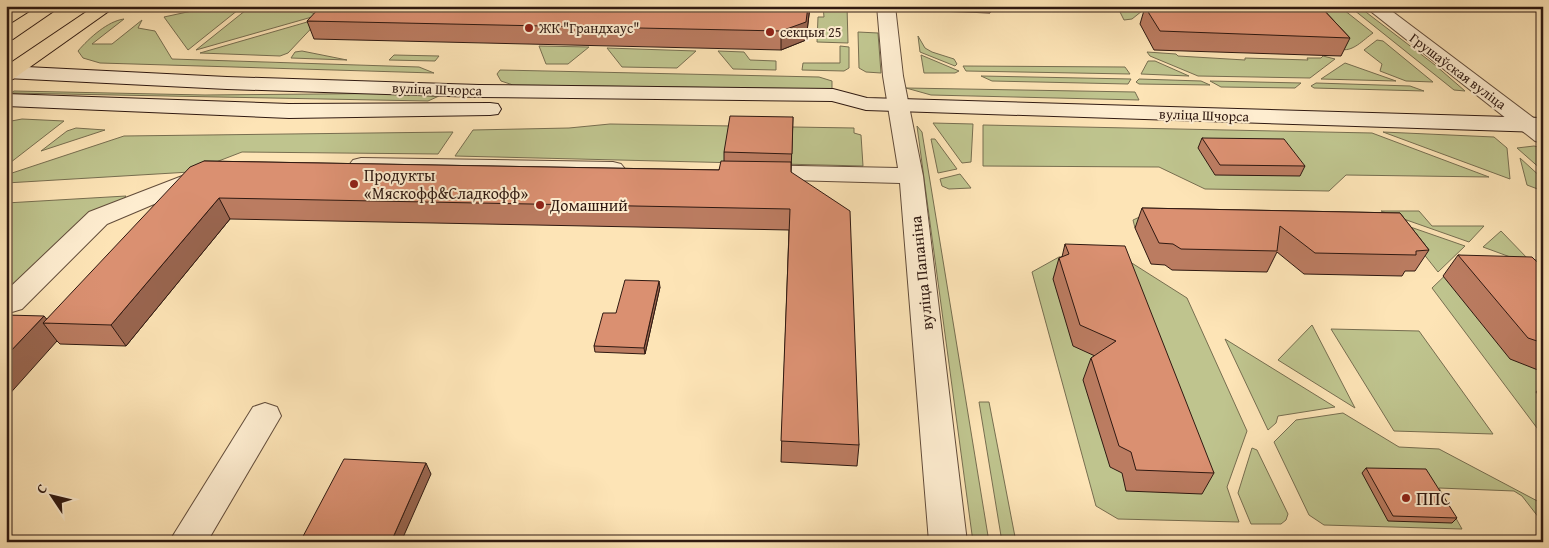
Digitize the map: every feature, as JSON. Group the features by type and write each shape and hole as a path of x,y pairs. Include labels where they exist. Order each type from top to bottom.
{"main road":[{"path":"6,36 52,6"},
{"path":"8,73 107,6"},
{"name":"вуліца Папаніна","path":"886,6 898,105 911,176 948,542"},
{"name":"Грушаўская вуліца","path":"1373,6 1538,129"},
{"name":"вуліца Шчорса","path":"8,73 227,83 479,91 833,95 866,104 1538,129"},
{"name":"вуліца Шчорса","path":"6,100 290,111 620,108 835,111 866,104"},
{"path":"337,165 630,169"},
{"path":"12,302 98,218 220,168"},
{"path":"738,172 911,176"},
{"path":"187,542 265,416"}],"green space":[{"path":"215,6 243,6 188,50 164,17"},
{"path":"251,6 291,6 319,15 196,50"},
{"path":"823,6 847,6 848,43 817,42 818,17 824,17"},
{"path":"1117,6 1140,6 1142,11 1132,19 1124,20"},
{"path":"1300,6 1339,6 1373,33 1353,48 1340,49"},
{"path":"1349,6 1358,6 1435,65 1465,91 1454,90"},
{"path":"321,18 288,53 280,56 200,53"},
{"path":"124,19 92,44 112,44 142,20 138,28 155,31 172,59 419,67 434,73 100,63 83,58 78,51 88,41 105,27"},
{"path":"858,32 878,33 881,73 866,72 859,68"},
{"path":"918,36 925,48 954,59 957,64 955,66 920,52"},
{"path":"1377,40 1383,41 1433,82 1406,81 1380,71 1382,64 1364,50"},
{"path":"539,46 589,47 568,64 546,64"},
{"path":"840,46 849,47 849,68 844,71 802,70 803,63 840,63"},
{"path":"607,48 696,51 677,68 622,67"},
{"path":"302,51 347,60 291,58 295,52"},
{"path":"718,51 744,52 750,60 776,61 776,70 733,69"},
{"path":"1147,52 1245,60 1245,58 1308,60 1307,58 1321,58 1323,56 1335,59 1310,78 1198,76 1150,56"},
{"path":"394,55 439,56 435,61 389,60"},
{"path":"921,55 959,71 955,73 924,73"},
{"path":"1148,61 1155,61 1189,76 1141,74"},
{"path":"1345,63 1396,81 1321,79"},
{"path":"963,66 1125,67 1130,74 966,71"},
{"path":"500,70 819,77 832,81 832,89 513,85 501,81 497,74"},
{"path":"981,76 1131,79 1128,84 992,81"},
{"path":"1139,79 1201,81 1210,85 1139,84 1136,82"},
{"path":"1210,81 1301,83 1295,88 1221,87"},
{"path":"1316,83 1410,86 1424,91 1314,88 1311,86"},
{"path":"906,88 1135,92 1139,100 931,95"},
{"path":"14,91 205,95 434,93 439,96 428,101 11,93"},
{"path":"22,119 64,121 6,166 6,122"},
{"path":"933,123 973,124 971,162 962,163"},
{"path":"610,124 854,128 854,133 861,135 863,166 455,156 473,130 569,128"},
{"path":"983,125 1372,133 1489,177 1346,175 1329,191 1205,189 1159,167 983,166"},
{"path":"917,126 922,132 989,542 973,542"},
{"path":"76,128 105,130 41,151 67,131"},
{"path":"453,132 438,154 242,152 190,172 6,183 6,175 124,136"},
{"path":"1383,132 1494,137 1507,148 1510,179"},
{"path":"931,139 935,139 957,169 938,173"},
{"path":"1534,146 1543,148 1543,171 1517,148"},
{"path":"1520,158 1543,179 1543,191 1527,185"},
{"path":"960,174 971,188 949,189 942,186 940,179"},
{"path":"126,196 118,205 6,299 6,203"},
{"path":"1155,210 1373,214 1465,246 1438,272 1408,234 1135,228 1133,220"},
{"path":"1381,211 1419,211 1432,226 1484,226 1469,242"},
{"path":"1501,231 1529,260 1543,260 1543,269 1483,247"},
{"path":"1109,253 1127,260 1187,298 1247,431 1227,487 1239,522 1118,519 1096,506 1032,272 1059,257"},
{"path":"1456,265 1543,276 1543,436 1432,288"},
{"path":"1312,325 1355,408 1278,360"},
{"path":"1331,329 1419,331 1493,434 1394,431"},
{"path":"1225,339 1335,407 1278,416 1276,423 1268,430"},
{"path":"979,402 989,402 1016,542 1002,542"},
{"path":"1343,413 1399,447 1439,449 1543,504 1543,523 1522,496 1514,491 1439,488 1462,529 1324,525 1309,515 1274,442 1296,420"},
{"path":"1252,448 1257,450 1288,514 1286,520 1281,524 1251,524 1238,493"}],"building":[{"path":"321,6 808,6 806,22 781,31 307,21"},
{"path":"1265,6 1320,6 1350,38 1160,31 1145,7 1268,10"},
{"path":"730,116 793,117 792,154 724,152"},
{"path":"1202,138 1284,139 1305,166 1220,165"},
{"path":"204,161 719,170 721,161 791,162 791,172 850,211 859,445 781,441 790,209 219,198 111,325 43,323 190,167"},
{"path":"1142,208 1400,213 1429,250 1416,251 1416,255 1315,253 1280,226 1277,251 1181,249 1173,244 1159,243"},
{"path":"1065,244 1125,246 1214,473 1136,470 1131,452 1119,446 1091,358 1116,341 1080,325 1059,258 1069,254"},
{"path":"1458,255 1532,257 1543,268 1543,343 1528,338"},
{"path":"625,280 659,281 644,348 594,346 603,313 616,313"},
{"path":"6,315 44,316 6,356"},
{"path":"344,459 426,463 391,542 300,542"},
{"name":"ППС","path":"1366,468 1426,469 1457,518 1393,516"}],"place":[{"name":"ЖК \"Грандхаус\"","path":"529,28"},
{"name":"секцыя 25","path":"770,32"},
{"name":"Продукты «Мяскофф&Сладкофф»","path":"354,184"},
{"name":"Домашний","path":"540,205"},
{"name":"ППС","path":"1406,498"}]}
